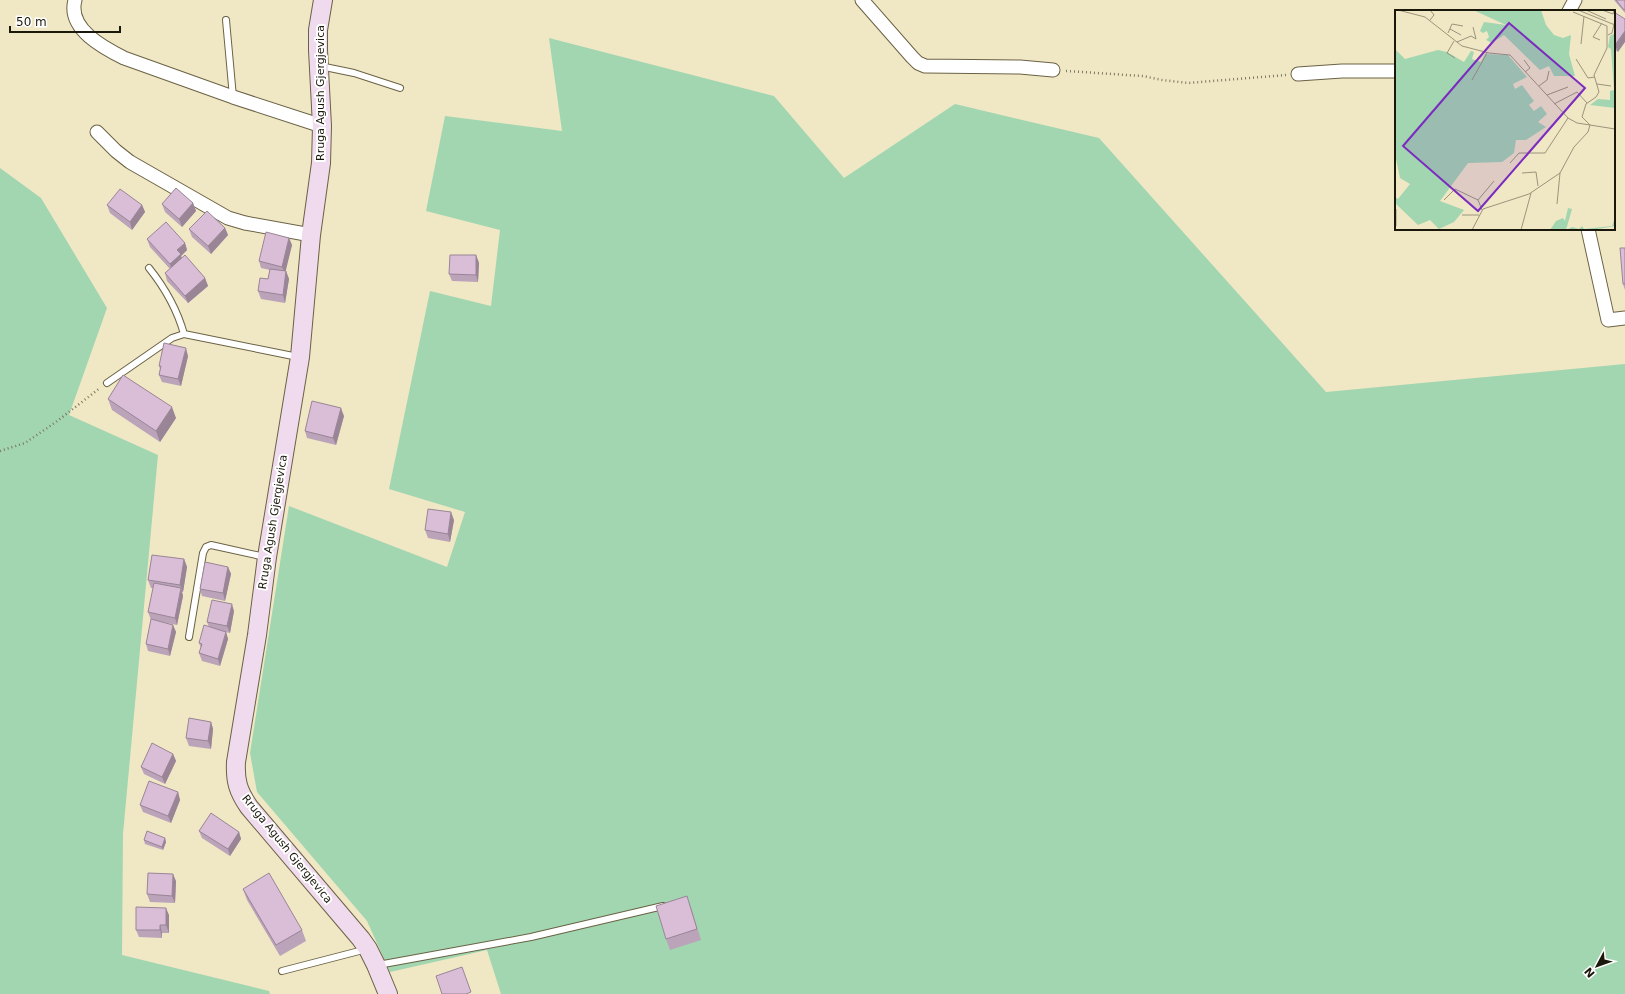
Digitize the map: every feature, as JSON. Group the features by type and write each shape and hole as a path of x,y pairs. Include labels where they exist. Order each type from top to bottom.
{"main road":[{"name":"Rruga Agush Gjergjevica","path":"323,0 318,30 318,66 322,126 321,163 311,235 300,357 267,557 257,635 235,775 238,787 249,807 368,949 388,994"}],"street":[{"path":"75,0 73,6 77,20 84,32 103,47 124,58 233,97 322,126"},
{"path":"862,0 912,57 918,63 925,66 1020,67 1053,70"},
{"path":"1570,10 1575,0"},
{"path":"1298,74 1342,70 1395,71"},
{"path":"98,132 116,151 130,162 228,218 245,223 311,235"},
{"path":"1588,230 1608,320 1625,318"}],"lane":[{"path":"226,20 233,97"},
{"path":"318,66 354,73 400,88"},
{"path":"149,268 170,297 179,317 184,334"},
{"path":"107,383 172,338 184,334 300,357"},
{"path":"189,637 203,553 206,547 211,545 267,557"},
{"path":"376,965 531,937 672,903"},
{"path":"282,971 368,949"}],"path":[{"path":"1053,70 1142,76 1188,83 1298,74"},
{"path":"0,451 25,443 56,422 107,383"}],"green space":[{"path":"549,38 774,96 844,178 955,104 1099,138 1326,392 1625,364 1625,994 501,994 487,950 390,972 367,921 257,792 250,753 289,506 447,567 465,512 389,489 430,291 491,306 500,230 426,211 445,116 562,131"},
{"path":"0,168 41,198 107,308 69,415 158,455 123,834 122,955 269,991 270,994 0,994"}],"building":[{"path":"1616,0 1625,0 1624,10"},
{"path":"1615,13 1625,19 1625,31 1615,45"},
{"path":"176,188 193,203 179,219 162,204"},
{"path":"120,189 142,205 130,222 107,205"},
{"path":"207,211 225,228 208,246 189,229"},
{"path":"166,222 185,243 177,250 181,254 170,264 147,239"},
{"path":"266,232 289,238 282,267 259,261"},
{"path":"1620,248 1625,248 1625,284 1623,284"},
{"path":"185,255 205,278 185,296 165,273"},
{"path":"450,255 476,255 476,275 449,274"},
{"path":"270,269 286,271 283,295 258,291 260,278 268,279"},
{"path":"164,343 186,348 178,379 159,375 161,366 159,366"},
{"path":"123,375 172,407 156,431 108,399"},
{"path":"312,401 341,408 333,438 305,431"},
{"path":"428,509 451,512 448,534 425,530"},
{"path":"152,555 184,559 180,585 148,580"},
{"path":"205,562 228,567 223,593 200,589"},
{"path":"154,583 181,588 175,618 148,612"},
{"path":"212,600 232,604 227,626 207,622"},
{"path":"151,619 173,625 168,649 146,644"},
{"path":"204,625 226,632 218,659 199,653 202,644 199,643"},
{"path":"189,718 211,722 208,741 186,738"},
{"path":"152,743 173,754 162,777 141,767"},
{"path":"149,781 178,792 168,816 140,805"},
{"path":"211,813 239,832 228,849 199,831"},
{"path":"147,831 165,838 162,847 144,840"},
{"path":"148,873 173,874 172,896 147,894"},
{"path":"269,873 302,930 276,945 243,889"},
{"path":"687,896 697,929 666,939 656,906"},
{"path":"136,907 166,908 166,925 160,925 160,930 136,930"},
{"path":"462,967 471,992 466,994 442,994 436,976"}]}
